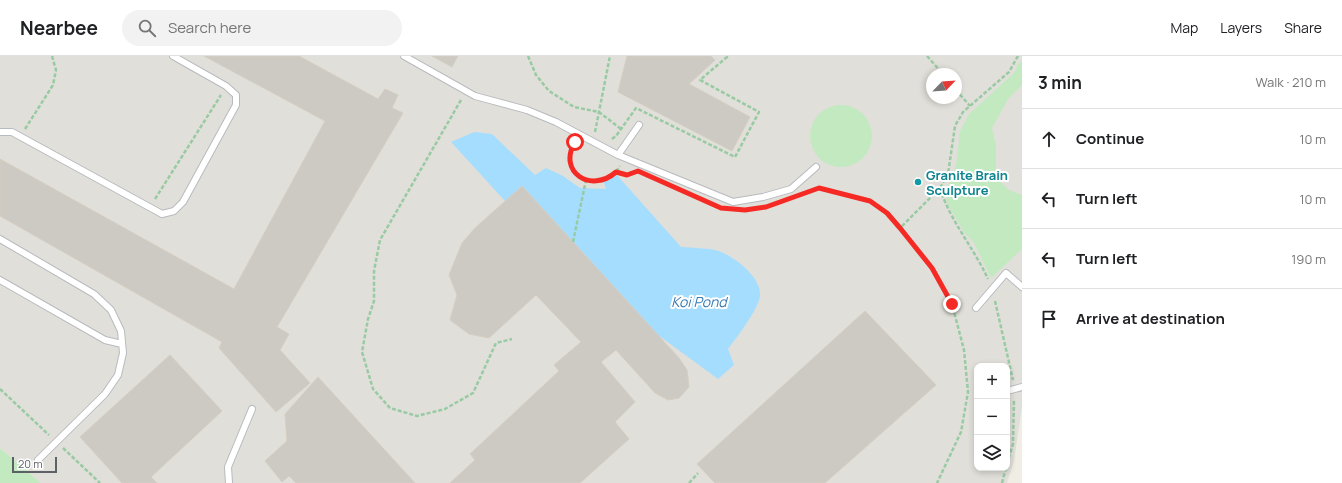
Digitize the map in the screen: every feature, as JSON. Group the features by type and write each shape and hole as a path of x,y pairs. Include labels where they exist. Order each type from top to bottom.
{"lane":[{"path":"0,132 12,132 162,214 174,211 183,202 236,105 236,95 226,86 173,56"},
{"path":"404,56 475,96 527,110 581,135 618,155 733,202 763,197 790,189 816,167"},
{"path":"618,155 639,125"},
{"path":"0,239 94,294 111,310 122,332 123,353 118,375 105,394 38,460"},
{"path":"976,308 1006,273 1022,288"},
{"path":"0,280 105,340 122,344"},
{"path":"1010,390 1022,387"},
{"path":"229,483 228,467 252,409"}],"path":[{"path":"20,137 53,85 56,70 52,56"},
{"path":"528,56 536,75 549,91 574,107 599,112 621,129"},
{"path":"595,133 610,56"},
{"path":"609,139 615,138 636,108 735,157 759,112 700,80 727,57 726,56"},
{"path":"927,56 938,68"},
{"path":"900,228 940,188 948,174 955,126 963,112 1009,72 1018,56"},
{"path":"150,208 226,86"},
{"path":"466,91 380,240 374,271 374,301 368,319 362,352 373,389 390,408 417,416 445,410 473,393 496,343 512,339"},
{"path":"962,97 970,106"},
{"path":"600,134 587,132 581,135 571,149 570,164 573,171 586,180 600,181 616,172 621,164 627,166"},
{"path":"616,172 627,175 638,171 632,169"},
{"path":"573,242 586,180"},
{"path":"798,196 819,188 870,201 887,213 932,268 952,304 964,350 968,392 961,432 937,483"},
{"path":"940,188 946,207 979,260 993,290 1015,389 1013,444 1010,454"},
{"path":"0,389 100,483"},
{"path":"1002,483 1005,471"},
{"path":"689,483 698,473"}],"shaded area":[{"path":"0,56 1022,56 1022,407 1014,461 1007,483 41,483 0,448"}],"green space":[{"path":"1022,60 1022,85 1008,99 992,128 996,146 996,177 1009,190 1022,195 1022,249 991,278 974,243 964,232 947,203 946,191 956,166 960,131 969,114 1014,73 1018,64"},
{"path":"835,105 847,105 863,114 870,124 872,136 870,148 863,158 847,167 835,167 824,162 815,153 810,142 810,130 815,119 824,110"},
{"path":"0,448 41,483 0,483"}],"water":[{"name":"Koi Pond","path":"474,132 492,134 535,175 546,168 563,176 580,188 606,189 603,180 616,174 681,247 703,248 722,252 745,267 756,281 760,296 742,331 728,349 734,365 718,379 658,335 522,186 505,201 451,142"}],"building":[{"path":"204,56 299,56 378,99 385,89 398,95 392,108 403,113 277,327 289,334 280,350 310,383 276,412 219,348 222,342 0,216 0,159 234,289 325,121"},
{"path":"432,56 458,56 452,67"},
{"path":"627,56 711,56 715,60 689,84 750,117 732,151 618,92"},
{"path":"522,186 679,358 687,370 689,387 679,398 668,400 655,393 616,350 601,362 635,402 615,422 629,439 580,483 450,483 475,460 470,454 559,371 554,365 581,342 536,295 489,338 469,334 450,320 457,295 449,275 462,243 475,228"},
{"path":"865,311 936,385 825,483 715,483 697,464"},
{"path":"170,355 222,411 151,477 157,483 122,483 80,437"},
{"path":"318,377 415,483 296,483 289,476 282,482 265,461 287,441 285,414"}],"place":[{"name":"Granite Brain Sculpture","path":"918,182"}],"route":[{"path":"575,142 571,152 570,164 573,171 580,178 593,182 600,181 616,172 627,175 638,171 721,208 745,210 766,207 819,188 844,193 870,201 887,213 932,268 952,304"}]}
